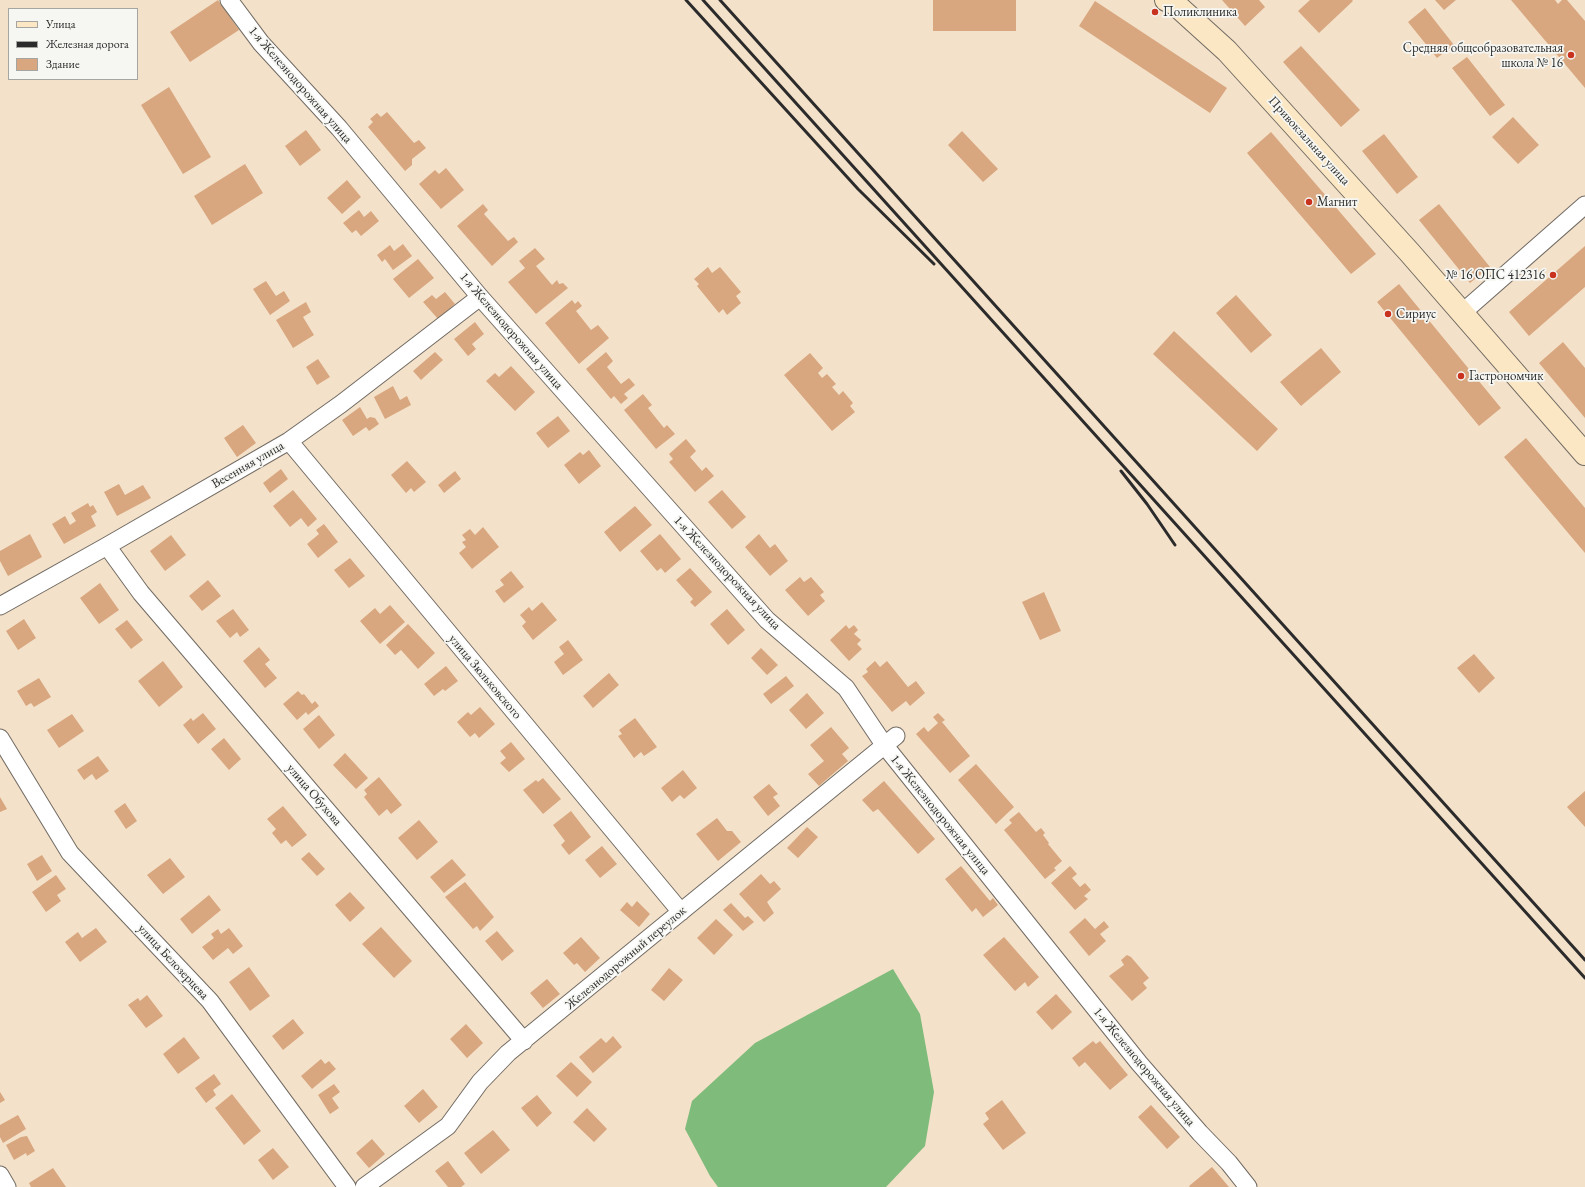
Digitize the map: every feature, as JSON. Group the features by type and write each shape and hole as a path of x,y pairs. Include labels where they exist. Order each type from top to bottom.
{"main road":[{"name":"Привокзальная улица","path":"1166,0 1174,3 1227,51 1462,313 1585,454"}],"street":[{"name":"1-я Железнодорожная улица","path":"229,0 261,42 339,128 480,297 767,620 846,688 890,741 1139,1063 1200,1133 1230,1163 1248,1187"},
{"path":"1462,313 1585,205"},
{"name":"Весенняя улица","path":"0,606 289,441 341,404 480,297"},
{"name":"улица Зюльковского","path":"289,441 681,912"},
{"name":"улица Обухова","path":"107,546 141,593 524,1041"},
{"name":"улица Белозерцева","path":"0,738 70,853 210,1002 347,1187"},
{"name":"Железнодорожный переулок","path":"364,1187 448,1126 480,1082 508,1053 890,741"},
{"path":"0,1175 8,1187"}],"green space":[{"path":"893,969 920,1014 934,1092 925,1146 886,1187 718,1187 710,1176 685,1129 692,1101 755,1043"}],"building":[{"path":"218,0 239,30 190,62 170,32"},
{"path":"933,0 1016,0 1016,31 933,31"},
{"path":"1222,0 1259,0 1265,7 1245,26"},
{"path":"1310,0 1353,1 1319,33 1298,11"},
{"name":"Средняя общеобразовательная школа № 16","path":"1435,0 1456,0 1444,10"},
{"name":"Средняя общеобразовательная школа № 16","path":"1511,0 1555,0 1558,4 1562,0 1567,0 1585,21 1585,88"},
{"path":"1095,1 1227,88 1210,113 1079,26"},
{"path":"1425,8 1454,45 1437,58 1408,22"},
{"path":"1301,46 1360,110 1341,127 1283,62"},
{"path":"1467,57 1505,105 1490,116 1452,68"},
{"path":"169,87 211,157 183,174 141,105"},
{"path":"387,112 414,143 419,140 426,148 412,159 412,165 405,171 368,127 373,122 370,119 377,113 381,117"},
{"path":"1513,117 1539,145 1518,164 1492,137"},
{"path":"306,130 321,150 300,166 285,146"},
{"path":"962,131 998,169 983,182 948,145"},
{"path":"1271,132 1376,254 1351,274 1247,153"},
{"path":"1384,134 1418,177 1397,194 1362,151"},
{"path":"245,164 263,193 212,225 194,196"},
{"path":"446,168 464,190 441,209 419,184 435,170 439,174"},
{"path":"347,180 361,197 342,214 327,198"},
{"path":"483,204 488,210 484,214 508,241 514,237 518,242 492,266 457,226"},
{"path":"1439,204 1490,267 1470,283 1419,220"},
{"path":"359,210 364,217 371,211 379,221 361,236 356,230 352,233 343,223"},
{"path":"403,244 412,256 393,270 385,259 382,262 377,255 390,245 394,251"},
{"path":"1585,246 1585,287 1529,336 1509,312"},
{"path":"535,248 545,259 536,266 552,285 557,280 559,284 563,283 568,288 536,314 508,282 525,268 519,261"},
{"path":"418,259 434,278 409,298 393,279"},
{"path":"708,267 712,273 720,267 741,292 736,296 741,303 727,315 723,309 719,313 697,286 699,284 694,279"},
{"path":"266,281 276,296 284,291 290,301 270,315 253,289"},
{"path":"1399,284 1501,408 1479,426 1377,302"},
{"path":"445,292 455,304 438,319 423,302 432,295 436,299"},
{"path":"1236,295 1272,335 1251,353 1216,313"},
{"path":"572,300 575,304 578,301 582,306 576,311 591,330 598,325 609,338 579,364 545,323"},
{"path":"306,302 311,312 303,317 314,335 293,348 276,320"},
{"path":"475,322 484,334 472,344 476,349 468,356 454,339"},
{"path":"1174,331 1278,429 1257,451 1153,354"},
{"path":"1563,342 1585,368 1585,418 1539,363"},
{"path":"1321,348 1341,372 1301,406 1280,382"},
{"path":"435,352 443,360 421,380 413,371"},
{"path":"606,352 613,361 607,367 621,384 629,378 635,385 624,394 628,398 621,404 614,396 611,399 586,369"},
{"path":"810,353 823,368 818,373 822,378 827,374 836,384 832,387 839,395 843,391 853,403 850,406 855,412 832,431 784,375"},
{"path":"318,359 330,377 317,385 306,367"},
{"path":"511,366 535,392 515,411 486,381 495,373 499,377"},
{"path":"393,386 400,400 407,396 411,405 385,419 374,397"},
{"path":"643,394 652,405 648,408 664,428 667,425 675,434 656,449 624,410"},
{"path":"360,407 367,419 370,417 375,418 379,424 369,431 366,427 353,436 342,420"},
{"path":"558,416 570,431 548,448 536,433"},
{"path":"243,425 256,443 237,457 224,438"},
{"path":"1526,438 1585,508 1585,553 1504,457"},
{"path":"686,439 696,451 690,457 702,471 706,467 714,476 695,492 669,462 673,459 669,454"},
{"path":"589,450 601,466 579,484 564,465 580,452 583,455"},
{"path":"407,461 426,482 414,492 411,488 406,493 391,475"},
{"path":"281,469 288,479 270,493 263,483"},
{"path":"455,471 461,479 444,493 438,485"},
{"path":"119,484 125,495 143,485 151,498 117,516 104,492"},
{"path":"293,490 317,519 308,527 301,518 290,527 273,506"},
{"path":"722,490 746,517 732,529 708,502"},
{"path":"88,503 90,507 93,505 97,512 91,516 96,526 64,544 52,524 65,516 70,525 76,521 71,513"},
{"path":"635,506 652,525 620,552 604,532"},
{"path":"324,524 338,542 318,558 307,544 319,534 316,530"},
{"path":"483,527 499,547 472,569 459,553 466,547 462,542 466,540 462,535 470,529 475,535"},
{"path":"30,534 42,557 8,576 0,561 0,551"},
{"path":"660,534 681,559 665,573 661,568 657,571 640,551"},
{"path":"759,534 770,548 775,544 788,561 770,576 745,547"},
{"path":"171,535 186,555 165,571 150,551"},
{"path":"350,558 365,576 349,588 334,570"},
{"path":"690,568 712,592 695,607 690,602 693,599 676,580"},
{"path":"511,571 524,587 504,603 495,591 504,585 500,580"},
{"path":"800,577 804,582 811,577 824,592 820,595 825,601 808,616 785,590"},
{"path":"208,580 221,596 202,611 189,596"},
{"path":"100,583 119,610 99,624 80,598"},
{"path":"1044,592 1061,631 1040,640 1022,602"},
{"path":"542,602 557,620 533,640 522,626 526,622 520,615 529,607 532,611"},
{"path":"390,605 405,622 380,644 360,621 375,608 380,614"},
{"path":"233,609 249,630 240,637 237,632 230,638 216,621"},
{"path":"727,609 745,630 728,645 710,624"},
{"path":"24,619 36,638 18,650 6,631"},
{"path":"127,620 143,640 131,649 115,629"},
{"path":"408,624 435,653 418,669 401,650 395,655 386,645"},
{"path":"846,625 849,629 854,625 858,630 854,634 861,640 857,644 862,649 849,661 830,640"},
{"path":"568,640 583,660 563,675 554,662 564,654 559,647"},
{"path":"259,647 270,660 265,664 277,678 265,688 243,661"},
{"path":"761,648 778,665 767,675 751,658"},
{"path":"1474,654 1495,678 1479,693 1457,668"},
{"path":"163,661 183,687 159,707 138,681"},
{"path":"875,661 880,667 887,661 908,687 916,681 925,693 910,706 906,701 892,712 862,676 868,672 866,669"},
{"path":"446,666 458,681 445,691 443,689 434,696 424,684"},
{"path":"609,673 619,685 593,708 583,696"},
{"path":"786,676 794,686 771,704 763,694"},
{"path":"39,678 51,697 34,707 31,703 26,706 17,691"},
{"path":"298,691 302,695 304,694 312,704 315,701 319,706 308,715 306,712 297,720 283,704"},
{"path":"807,693 824,713 806,729 789,710"},
{"path":"480,707 495,724 479,738 475,733 470,737 457,722 468,712 471,715"},
{"path":"203,713 216,729 198,744 183,725 191,718 193,721"},
{"path":"938,713 945,720 942,722 970,756 950,773 916,734 924,727 928,732 938,723 933,717"},
{"path":"72,714 84,731 59,748 47,730"},
{"path":"319,715 335,735 319,749 303,729"},
{"path":"635,718 657,747 644,756 641,752 634,758 618,736 622,734 619,730"},
{"path":"831,727 849,748 842,754 848,761 819,786 808,774 824,761 810,745"},
{"path":"224,738 241,759 229,770 211,749"},
{"path":"511,742 525,759 509,772 500,763 506,758 500,751"},
{"path":"345,753 368,778 356,789 333,765"},
{"path":"98,756 109,771 96,780 92,774 84,780 77,770"},
{"path":"976,764 1014,807 996,824 958,780"},
{"path":"683,770 697,788 684,799 680,795 672,802 661,788"},
{"path":"379,777 402,805 391,814 387,809 379,816 364,797 367,794 364,790"},
{"path":"543,778 561,799 543,814 523,790 536,780 538,782"},
{"path":"884,781 935,839 918,854 878,809 873,812 862,800"},
{"path":"769,784 778,794 773,797 780,806 768,816 753,797"},
{"path":"1585,791 1585,827 1567,807"},
{"path":"0,797 7,809 0,812"},
{"path":"125,803 137,821 126,829 114,811"},
{"path":"283,806 307,835 292,847 286,840 281,844 272,833 276,829 267,819"},
{"path":"571,811 591,837 569,855 561,845 565,841 553,825"},
{"path":"1019,812 1036,832 1041,828 1045,833 1043,835 1049,843 1048,844 1062,861 1054,868 1056,870 1045,879 1004,830 1012,823 1009,820"},
{"path":"717,818 727,831 732,831 741,842 718,861 696,834"},
{"path":"419,820 438,842 417,860 398,838"},
{"path":"807,827 818,837 798,858 787,848"},
{"path":"602,846 617,864 600,878 585,860"},
{"path":"309,852 325,869 317,876 301,859"},
{"path":"42,855 52,871 37,881 27,864"},
{"path":"170,858 185,877 163,894 147,875"},
{"path":"452,859 466,875 444,893 430,877"},
{"path":"961,866 990,901 993,898 998,905 983,917 976,908 972,912 945,879"},
{"path":"1070,866 1077,874 1072,878 1080,887 1085,883 1091,890 1084,896 1088,899 1075,910 1051,883"},
{"path":"761,874 770,884 774,881 781,889 767,902 774,913 764,922 739,894"},
{"path":"56,875 66,889 57,895 61,901 46,912 32,892"},
{"path":"465,882 494,917 480,931 477,926 473,929 445,897"},
{"path":"350,892 365,908 350,922 335,905"},
{"path":"209,895 221,910 192,934 180,919"},
{"path":"637,901 650,914 639,927 620,910 627,902 632,907"},
{"path":"731,903 745,918 748,916 754,922 743,931 723,910"},
{"path":"1085,918 1095,929 1104,921 1109,927 1100,934 1106,941 1089,956 1069,932"},
{"path":"716,919 733,935 714,955 697,938"},
{"path":"381,927 412,961 394,978 362,944"},
{"path":"96,928 107,942 80,962 65,942 78,932 82,938"},
{"path":"229,928 243,946 233,954 228,948 213,960 202,947 214,938 211,934 218,929 221,934"},
{"path":"497,931 514,951 502,961 485,941"},
{"path":"581,937 600,958 585,972 577,963 574,965 563,953"},
{"path":"1004,937 1039,977 1028,987 1025,982 1015,991 983,955"},
{"path":"1127,955 1131,957 1149,978 1143,983 1147,988 1132,1001 1109,976 1124,965 1121,960"},
{"path":"249,967 270,996 250,1011 229,982"},
{"path":"669,968 683,980 664,1001 651,990"},
{"path":"547,979 560,994 543,1008 530,993"},
{"path":"1056,994 1072,1012 1052,1030 1036,1012"},
{"path":"147,995 163,1016 146,1028 128,1005 138,998 140,1001"},
{"path":"293,1019 304,1033 283,1050 272,1036"},
{"path":"466,1024 483,1043 467,1058 450,1039"},
{"path":"613,1036 622,1047 593,1073 579,1057 601,1038 606,1043"},
{"path":"184,1037 200,1058 178,1074 163,1054"},
{"path":"1093,1041 1096,1044 1100,1041 1128,1075 1110,1090 1085,1062 1079,1067 1072,1058"},
{"path":"321,1059 325,1064 329,1061 336,1069 312,1089 301,1076"},
{"path":"571,1062 592,1082 577,1097 556,1076"},
{"path":"214,1074 221,1084 213,1090 216,1095 206,1103 195,1088"},
{"path":"334,1084 340,1092 332,1098 339,1108 330,1114 318,1095"},
{"path":"423,1089 438,1107 419,1123 404,1106"},
{"path":"0,1092 5,1100 0,1103"},
{"path":"232,1094 261,1131 244,1145 215,1108"},
{"path":"537,1095 552,1113 537,1127 521,1108"},
{"path":"1002,1100 1026,1133 1003,1150 983,1124 989,1119 985,1113"},
{"path":"1151,1105 1180,1137 1167,1149 1138,1117"},
{"path":"587,1108 607,1129 594,1142 573,1122"},
{"path":"18,1115 26,1129 3,1143 0,1137 0,1125"},
{"path":"493,1130 510,1150 481,1174 464,1153"},
{"path":"27,1136 35,1151 27,1156 26,1153 14,1160 6,1145 21,1137"},
{"path":"372,1139 385,1154 369,1168 356,1153"},
{"path":"273,1148 289,1167 273,1180 258,1160"},
{"path":"448,1161 465,1184 461,1187 448,1187 435,1171"},
{"path":"1212,1167 1229,1187 1189,1186"},
{"path":"53,1168 66,1187 31,1187 29,1183"}],"railway":[{"path":"686,0 858,189 934,264"},
{"path":"703,0 1585,978"},
{"path":"720,0 1585,960"},
{"path":"1121,471 1147,504 1175,545"}],"place":[{"name":"Поликлиника","path":"1155,12"},
{"name":"Средняя общеобразовательная школа № 16","path":"1571,55"},
{"name":"Магнит","path":"1309,202"},
{"name":"№ 16 ОПС 412316","path":"1553,275"},
{"name":"Сириус","path":"1388,314"},
{"name":"Гастрономчик","path":"1461,376"}]}
